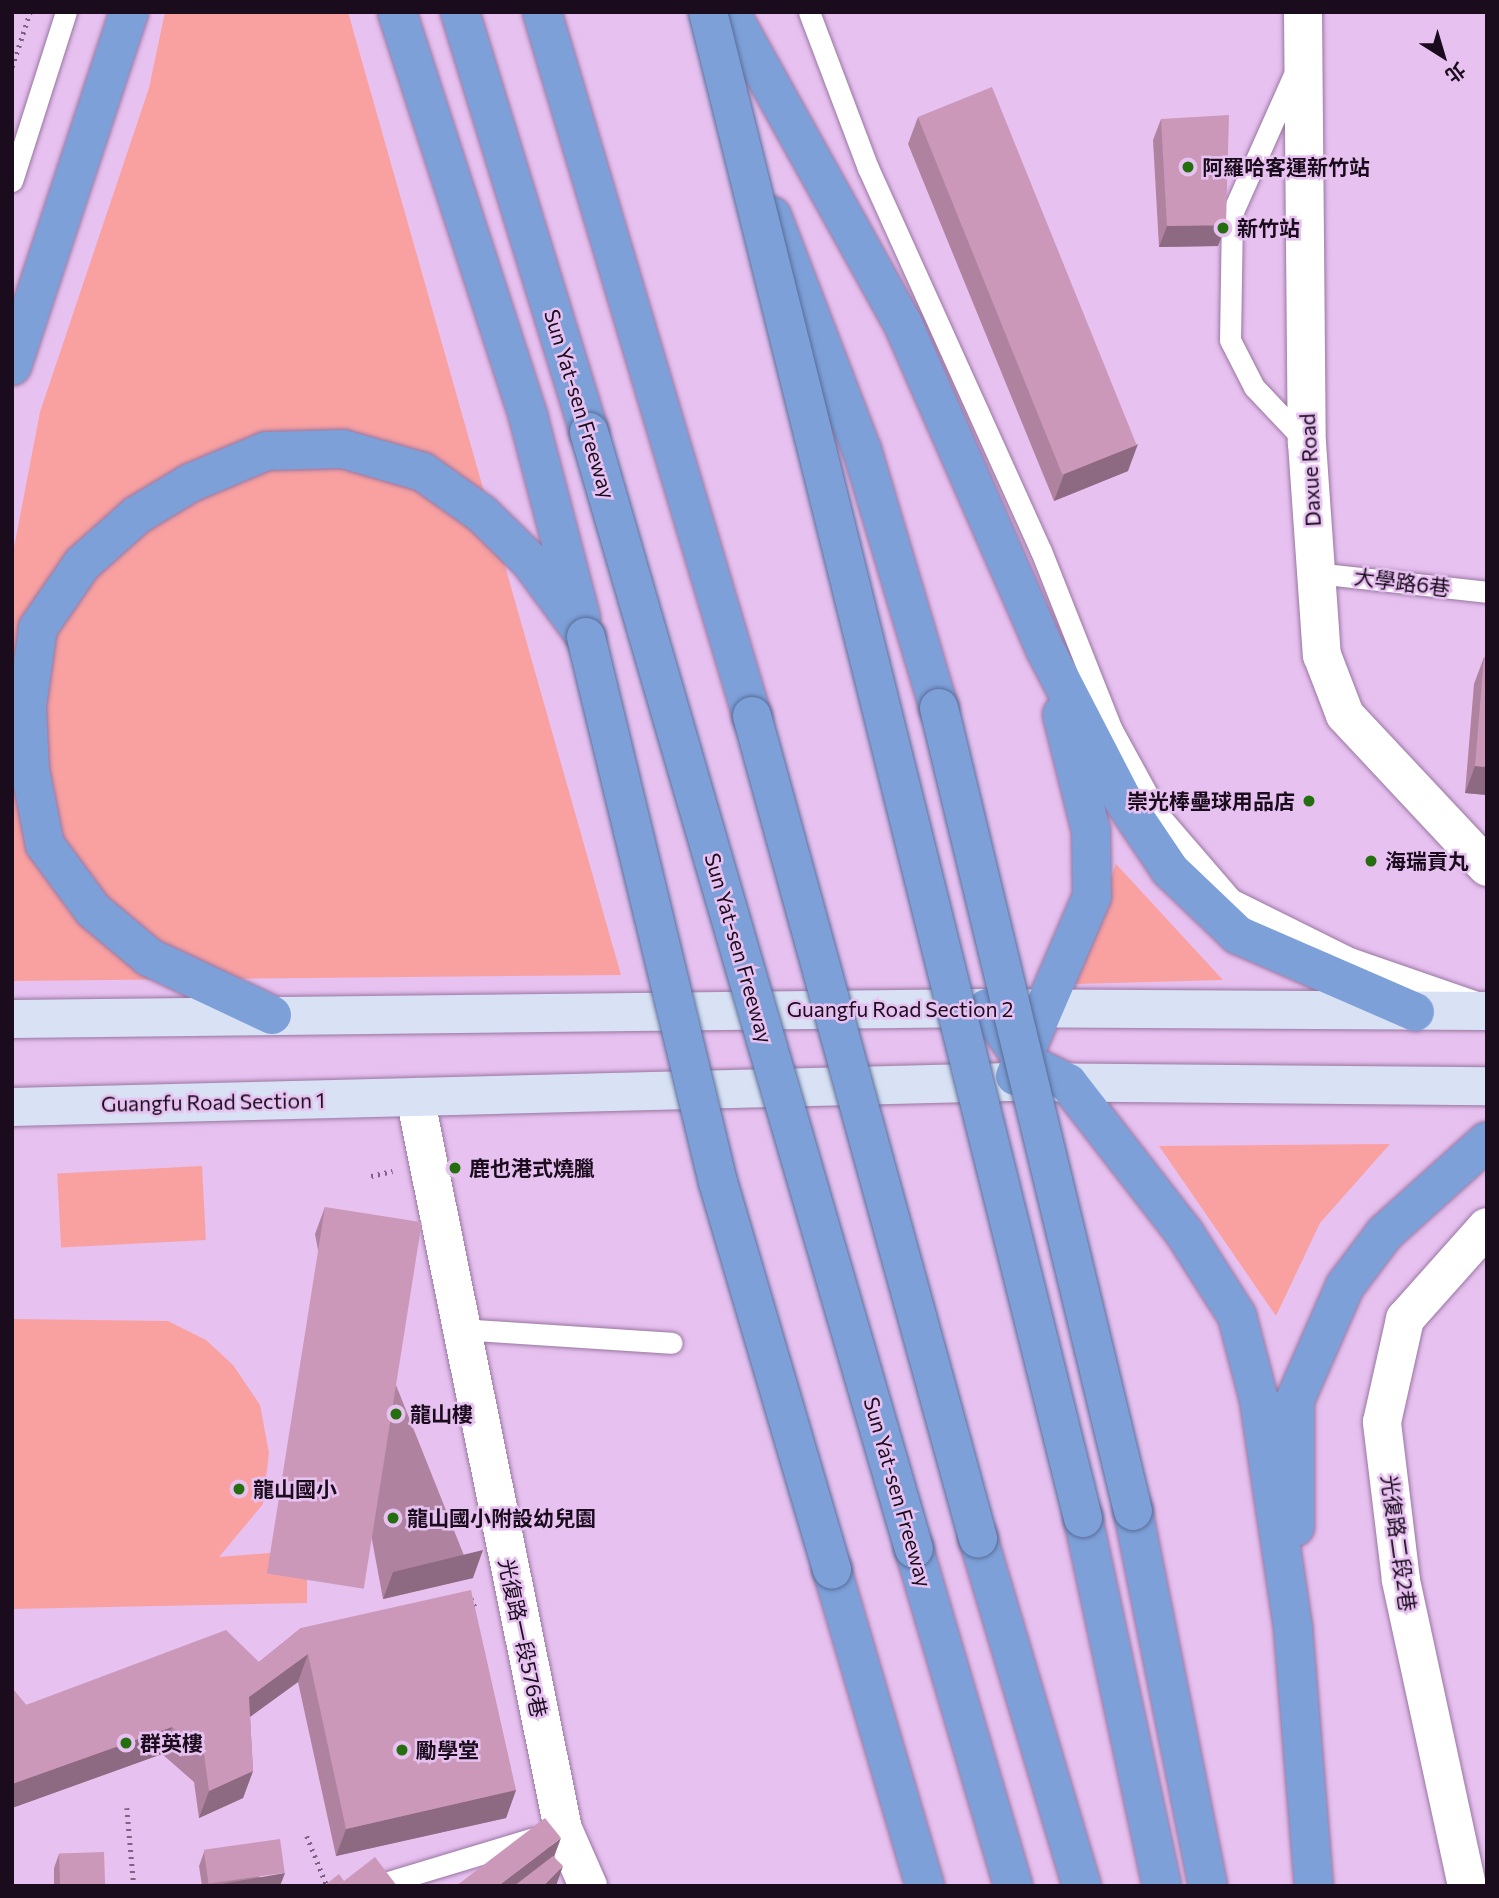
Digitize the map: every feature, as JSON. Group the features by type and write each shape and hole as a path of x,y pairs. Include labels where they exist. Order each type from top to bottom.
{"highway":[{"path":"12,366 129,12"},
{"path":"397,12 528,416 586,637 718,1182 925,1886"},
{"name":"Sun Yat-sen Freeway","path":"460,12 589,432 1013,1886"},
{"path":"542,12 752,716 978,1538 1083,1886"},
{"path":"693,12 862,450 939,708 1133,1511 1208,1886"},
{"path":"708,12 1083,1518 1162,1886"},
{"path":"730,12 903,324 1045,649 1123,800 1170,870 1238,935 1415,1012"},
{"path":"12,683 38,628 82,564 137,516 190,483 266,451 343,449 423,472 482,514 530,561 586,637"},
{"path":"38,628 27,706 30,770 45,845 93,911 149,957 272,1015"},
{"path":"1018,1072 1042,1008 1092,896 1091,831 1045,649"},
{"path":"987,1008 1018,1072"},
{"path":"1068,1083 1185,1234 1237,1316 1259,1400 1293,1627 1314,1886"},
{"path":"1293,1627 1295,1400 1345,1286 1385,1233 1487,1141"}],"main road":[{"name":"Guangfu Road Section 2","path":"272,1015 987,1008 1415,1012 1487,1008"},
{"path":"12,1019 272,1015"},
{"path":"415,1097 1018,1072 1068,1083 1487,1086"},
{"name":"Guangfu Road Section 1","path":"12,1107 415,1097"}],"street":[{"name":"Daxue Road","path":"1303,12 1307,443 1322,655 1345,715 1487,867"},
{"name":"光復路一段576巷","path":"415,1097 458,1329 563,1829 588,1886"},
{"name":"光復路二段2巷","path":"1467,1886 1401,1580 1382,1422 1405,1319 1487,1227"}],"lane":[{"path":"12,181 66,12"},
{"path":"809,12 868,168 1041,551 1111,728 1158,814 1231,899 1350,958 1487,1008"},
{"path":"1303,55 1232,214 1230,340 1254,387 1307,443"},
{"name":"大學路6巷","path":"1316,573 1487,592"},
{"path":"458,1329 672,1343"},
{"path":"375,1886 563,1829"}],"path":[{"path":"12,67 30,12"},
{"path":"458,1594 471,1591 477,1617"},
{"path":"127,1808 134,1886"},
{"path":"307,1836 327,1886"}],"shaded area":[{"path":"165,12 348,12 621,975 12,981 12,558 40,412 149,88"},
{"path":"1116,864 1223,980 1075,984"},
{"path":"1390,1144 1320,1223 1276,1316 1159,1146"},
{"path":"202,1166 206,1240 61,1247 57,1174"},
{"path":"12,1319 168,1321 206,1340 233,1365 260,1405 269,1453 263,1504 219,1557 307,1550 307,1603 12,1609"}],"building":[{"path":"992,87 1137,445 1062,475 918,117"},
{"name":"阿羅哈客運新竹站","path":"1229,115 1226,225 1167,226 1161,119"},
{"path":"1484,657 1487,657 1487,767 1475,766"},
{"path":"325,1207 422,1222 364,1589 267,1573"},
{"path":"471,1590 516,1790 346,1829 308,1654 249,1697 253,1771 209,1791 204,1754 172,1727 12,1784 12,1688 26,1705 226,1630 259,1662 301,1628"},
{"path":"545,1818 561,1838 498,1886 456,1886"},
{"path":"280,1839 285,1873 208,1883 204,1850"},
{"path":"104,1852 105,1886 60,1886 59,1854"},
{"path":"553,1856 563,1866 543,1886 514,1886"},
{"path":"375,1857 397,1886 324,1886 339,1874 344,1881"}],"place":[{"name":"阿羅哈客運新竹站","path":"1188,167"},
{"name":"新竹站","path":"1223,228"},
{"name":"崇光棒壘球用品店","path":"1309,801"},
{"name":"海瑞貢丸","path":"1371,861"},
{"name":"鹿也港式燒臘","path":"455,1168"},
{"name":"龍山樓","path":"396,1414"},
{"name":"龍山國小","path":"239,1489"},
{"name":"龍山國小附設幼兒園","path":"393,1518"},
{"name":"群英樓","path":"126,1743"},
{"name":"勵學堂","path":"402,1750"}]}
